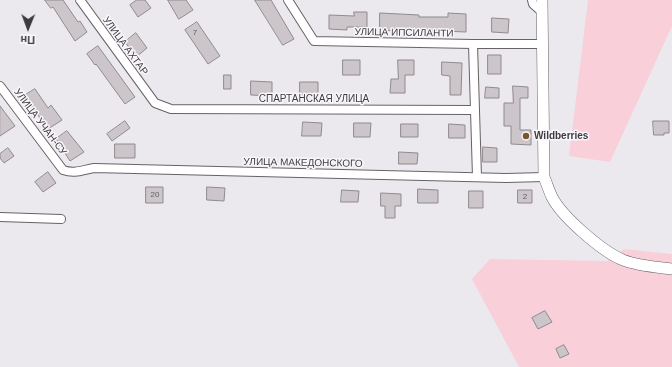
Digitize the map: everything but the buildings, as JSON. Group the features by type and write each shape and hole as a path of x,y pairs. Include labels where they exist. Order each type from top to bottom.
{"main road":[{"path":"542,0 544,177 552,198 566,216 579,229 624,261 652,267 672,269"}],"street":[{"name":"УЛИЦА АХТАР","path":"80,0 155,103"},
{"name":"УЛИЦА ИПСИЛАНТИ","path":"288,0 314,42 543,44"},
{"path":"532,0 533,4 542,12"},
{"path":"473,44 477,177"},
{"name":"УЛИЦА УЧАН-СУ","path":"0,86 63,170"},
{"name":"СПАРТАНСКАЯ УЛИЦА","path":"155,103 171,109 475,110"},
{"name":"УЛИЦА МАКЕДОНСКОГО","path":"63,170 71,173 94,168 477,177 544,177"},
{"path":"0,218 61,219"}],"shaded area":[{"path":"588,0 672,0 672,26 610,162 569,156"},
{"path":"624,249 672,254 672,367 519,367 472,279 490,259 607,261"}],"place":[{"name":"Wildberries","path":"526,136"}]}
